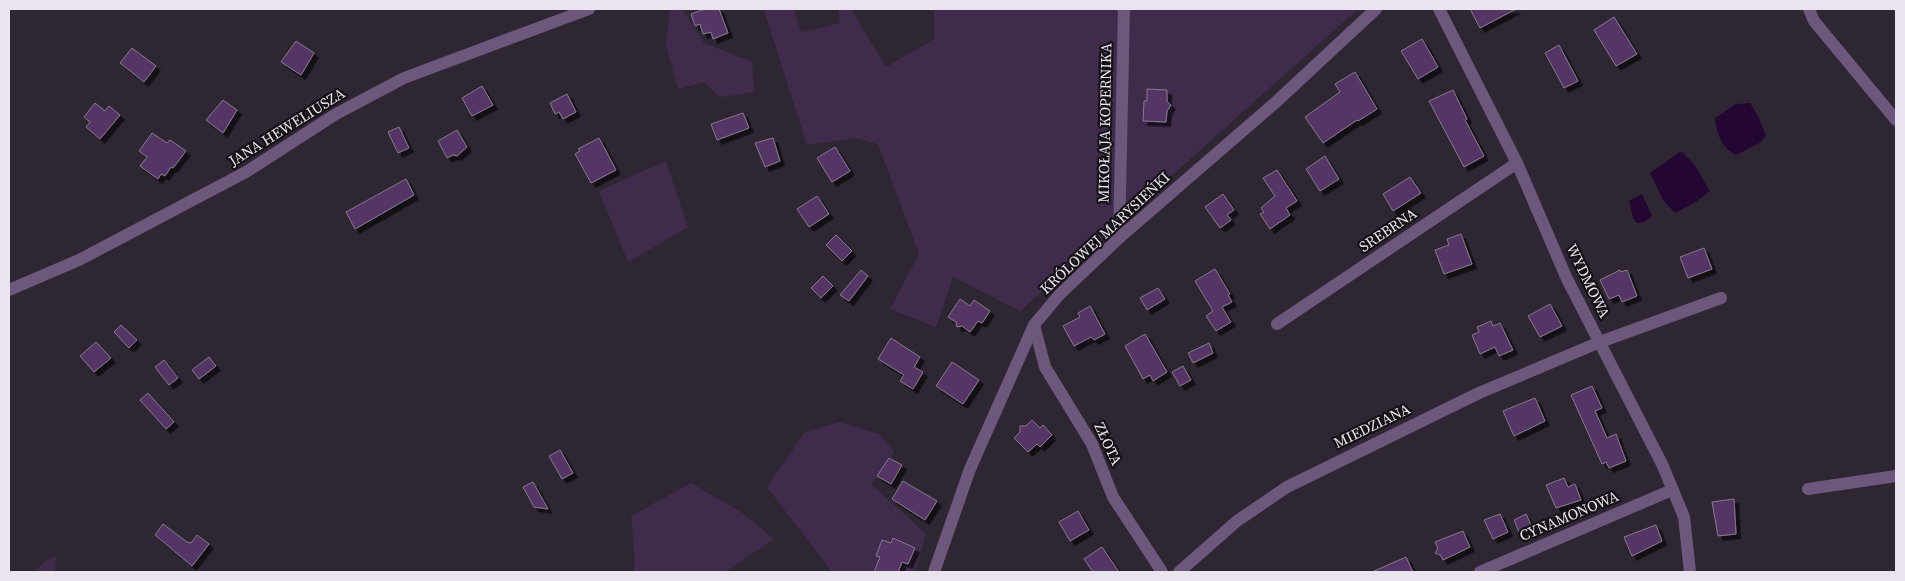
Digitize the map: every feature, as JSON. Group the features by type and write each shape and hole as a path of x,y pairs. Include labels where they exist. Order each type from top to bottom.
{"street":[{"name":"JANA HEWELIUSZA","path":"9,290 78,260 246,172 336,114 404,78 589,9"},
{"name":"MIKOŁAJA KOPERNIKA","path":"1119,238 1124,9"},
{"name":"KRÓLOWEJ MARYSIEŃKI","path":"934,572 963,484 1034,326 1059,295 1119,238 1276,102 1376,9"},
{"name":"WYDMOWA","path":"1439,9 1517,163 1567,279 1662,464 1684,517 1690,572"},
{"path":"1809,9 1814,21 1896,120"},
{"name":"SREBRNA","path":"1277,324 1517,163"},
{"name":"MIEDZIANA","path":"1179,572 1237,521 1286,487 1479,393 1600,342 1721,298"},
{"name":"ZŁOTA","path":"1034,326 1045,366 1092,444 1113,497 1162,572"},
{"path":"1808,490 1896,476"},
{"name":"CYNAMONOWA","path":"1480,572 1672,490"}],"shaded area":[{"path":"670,9 682,9 704,43 752,62 754,92 720,97 704,82 678,89 666,46"},
{"path":"749,9 794,9 801,32 840,23 838,9 851,9 886,67 934,39 934,9 1358,9 1020,311 953,277 936,327 890,309 919,254 878,144 856,138 807,145 764,10"},
{"path":"1750,103 1758,116 1766,136 1761,142 1736,155 1723,144 1715,118 1736,104"},
{"path":"1681,151 1694,164 1710,191 1696,202 1675,213 1663,200 1650,173"},
{"path":"666,161 688,227 628,262 599,191"},
{"path":"1642,194 1652,216 1644,222 1637,223 1633,218 1629,201"},
{"path":"839,422 879,434 894,452 871,484 926,534 915,572 832,572 767,487 805,432"},
{"path":"691,483 741,512 774,539 725,572 633,572 635,562 631,516"},
{"path":"56,557 55,572 34,572 47,560"}],"building":[{"path":"705,9 719,9 728,33 713,39 711,32 703,34 700,24 695,26 691,14"},
{"path":"1470,9 1516,9 1480,28"},
{"path":"1614,17 1637,54 1616,66 1594,30"},
{"path":"1422,39 1438,67 1418,79 1401,51"},
{"path":"296,41 314,53 301,75 281,62"},
{"path":"1559,45 1578,81 1564,88 1545,53"},
{"path":"132,48 156,66 144,82 120,63"},
{"path":"1355,72 1377,109 1323,143 1305,117 1340,92 1335,84"},
{"path":"482,86 493,105 472,116 462,98"},
{"path":"1147,89 1167,90 1167,101 1171,105 1167,111 1166,122 1143,121"},
{"path":"1453,90 1467,119 1465,120 1484,156 1464,167 1429,101"},
{"path":"567,94 576,112 563,119 559,112 555,114 550,103"},
{"path":"223,100 237,110 223,133 206,120"},
{"path":"95,103 105,111 109,106 120,115 100,139 86,127 90,122 84,117"},
{"path":"743,113 749,128 717,140 711,124"},
{"path":"399,127 409,148 398,153 388,132"},
{"path":"457,130 467,147 457,156 453,155 447,158 438,141"},
{"path":"152,133 167,143 170,140 186,151 165,176 161,174 158,179 140,166 147,157 139,151"},
{"path":"599,138 616,170 591,183 575,154 580,151 578,149"},
{"path":"773,138 780,161 765,167 755,143"},
{"path":"835,147 850,171 832,182 817,158"},
{"path":"1325,156 1339,179 1320,191 1306,169"},
{"path":"1277,170 1297,201 1286,208 1290,215 1270,229 1260,214 1264,212 1261,208 1275,196 1263,178"},
{"path":"1410,177 1421,193 1393,211 1383,194"},
{"path":"406,179 414,195 355,229 346,212"},
{"path":"1223,194 1234,210 1227,215 1231,220 1220,228 1205,207"},
{"path":"817,196 829,214 809,227 797,209"},
{"path":"1461,234 1472,264 1444,274 1435,250 1449,245 1447,239"},
{"path":"836,235 852,251 842,261 826,245"},
{"path":"1704,248 1712,269 1688,278 1680,257"},
{"path":"1215,269 1230,294 1228,295 1232,302 1222,307 1231,322 1216,331 1206,316 1213,311 1195,281"},
{"path":"861,270 868,276 849,301 840,295"},
{"path":"1620,270 1621,272 1627,270 1637,296 1622,302 1619,295 1609,299 1600,280"},
{"path":"823,276 833,286 821,298 811,288"},
{"path":"1158,288 1165,299 1147,310 1140,298"},
{"path":"960,299 970,306 974,300 990,311 982,323 978,321 970,332 962,326 957,327 956,322 948,317"},
{"path":"1550,304 1562,326 1540,337 1528,316"},
{"path":"1090,306 1105,334 1094,340 1091,337 1074,346 1063,326 1080,317 1078,313"},
{"path":"1491,321 1493,326 1500,323 1513,350 1499,356 1495,347 1480,354 1472,335 1479,332 1477,327"},
{"path":"121,325 137,340 129,348 114,332"},
{"path":"1145,334 1167,372 1153,381 1150,375 1143,379 1125,346"},
{"path":"891,338 920,357 914,367 923,372 913,389 900,381 904,375 878,359"},
{"path":"96,342 111,358 94,372 80,356"},
{"path":"1209,343 1213,353 1193,363 1188,353"},
{"path":"209,357 216,366 199,379 192,370"},
{"path":"164,360 178,378 169,385 155,367"},
{"path":"952,362 979,380 963,404 936,386"},
{"path":"1183,366 1191,380 1180,386 1172,372"},
{"path":"1592,386 1602,408 1595,411 1607,438 1616,434 1626,461 1609,468 1606,462 1602,464 1571,395"},
{"path":"148,393 174,422 166,429 140,400"},
{"path":"1535,398 1545,421 1514,436 1503,411"},
{"path":"1032,420 1040,428 1043,425 1052,435 1040,447 1037,444 1028,452 1014,438 1020,432 1020,426 1026,426"},
{"path":"560,450 573,473 562,479 549,456"},
{"path":"889,458 902,465 891,484 877,476"},
{"path":"1564,478 1568,487 1575,484 1581,500 1556,508 1546,485"},
{"path":"903,481 937,501 925,520 892,499"},
{"path":"533,482 548,509 534,507 523,487"},
{"path":"1734,499 1736,534 1718,536 1712,502"},
{"path":"1078,511 1089,530 1070,541 1059,522"},
{"path":"1500,514 1508,532 1493,539 1484,520"},
{"path":"1526,514 1532,527 1519,532 1514,520"},
{"path":"163,524 187,542 191,543 197,535 209,544 192,566 155,535"},
{"path":"1656,525 1662,541 1632,556 1624,537"},
{"path":"1463,531 1470,547 1443,560 1440,555 1435,553 1438,548 1435,542"},
{"path":"893,538 915,548 908,564 902,562 898,572 874,572 880,557 876,556 882,540 891,543"},
{"path":"1102,547 1119,572 1093,572 1084,559"},
{"path":"1406,557 1413,572 1372,572"}]}
